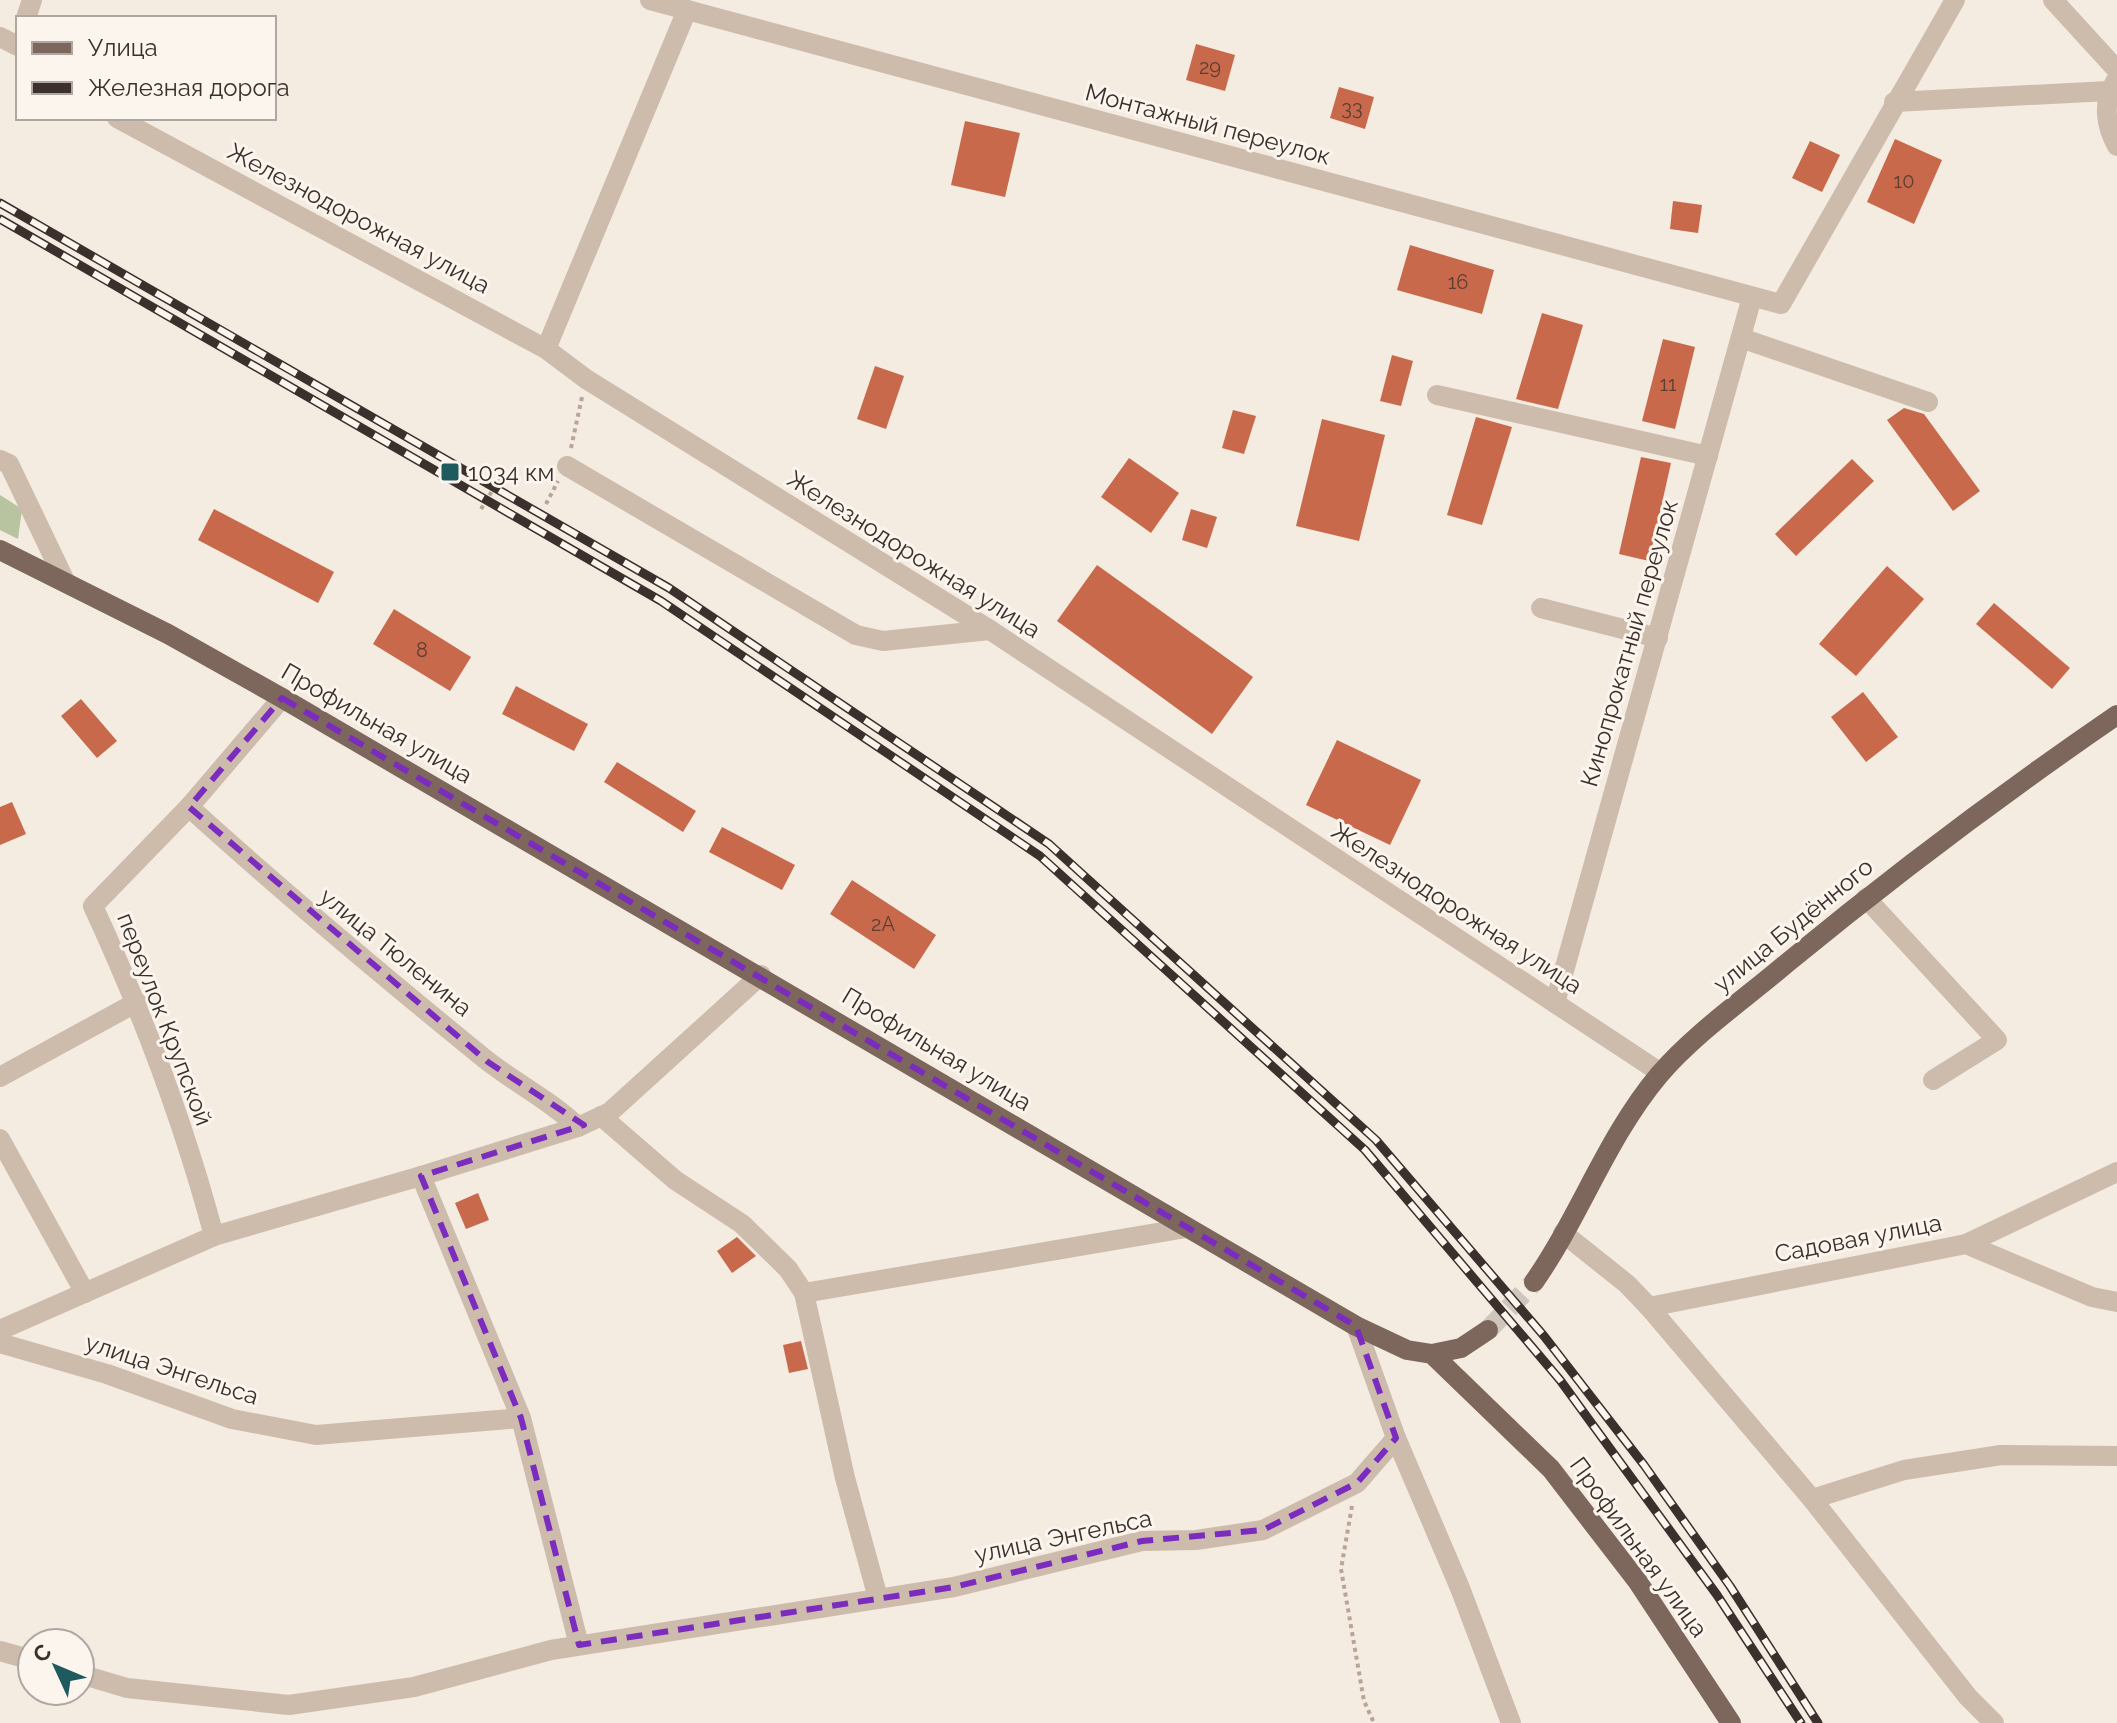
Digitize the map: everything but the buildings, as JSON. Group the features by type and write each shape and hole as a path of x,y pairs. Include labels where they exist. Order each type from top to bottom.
{"main road":[{"name":"Профильная улица","path":"0,550 65,581 282,698 761,975 1356,1326 1407,1350 1432,1354 1523,1441 1592,1519 1638,1582 1731,1723"},
{"name":"улица Будённого","path":"1534,1282 1623,1125 1661,1073 1697,1038 1866,898 1979,810 2117,715"},
{"path":"1432,1354 1461,1348 1488,1330"}],"street":[{"name":"Монтажный переулок","path":"650,0 1781,304 1894,102"},
{"path":"1894,102 1955,0"},
{"path":"2053,0 2117,70"},
{"path":"546,349 687,10"},
{"path":"1894,102 2113,85 2107,120 2117,146"},
{"name":"Железнодорожная улица","path":"121,120 546,349 586,379 990,630 1661,1073"},
{"name":"Кинопрокатный переулок","path":"1555,1003 1752,297"},
{"path":"1741,338 1928,402"},
{"path":"1437,395 1708,456"},
{"path":"0,460 9,464 65,581"},
{"path":"567,466 856,635 883,641 990,630"},
{"path":"1541,608 1658,638"},
{"name":"переулок Крупской","path":"214,1236 200,1183 137,1002 93,906 189,807 282,698"},
{"name":"улица Тюленина","path":"189,807 279,889 488,1062 561,1111 578,1127"},
{"path":"1866,898 1997,1040 1933,1080"},
{"path":"0,1330 214,1236 578,1127 601,1116 644,1085 761,975"},
{"path":"0,1077 137,1002"},
{"path":"601,1116 675,1180 742,1224 788,1269 804,1293 845,1478 878,1598"},
{"path":"0,1139 85,1293"},
{"path":"1966,1244 2117,1172"},
{"path":"421,1176 521,1418 579,1645"},
{"path":"804,1293 1186,1228"},
{"path":"1563,1233 1606,1266 1649,1307 1812,1499 1968,1697 1994,1723"},
{"name":"Садовая улица","path":"1649,1307 1966,1244 2092,1297 2117,1302"},
{"path":"1356,1326 1396,1438 1460,1588 1511,1723"},
{"name":"улица Энгельса","path":"0,1343 107,1374 232,1419 316,1435 521,1418"},
{"name":"улица Энгельса","path":"96,1679 127,1688 289,1705 414,1687 579,1645 954,1587 1142,1541 1196,1540 1263,1530 1357,1483 1396,1438"},
{"path":"1812,1499 1904,1470 2001,1455 2117,1456"}],"path":[{"path":"546,504 567,466 586,379"},
{"path":"481,509 500,478"},
{"path":"1357,1483 1341,1569 1364,1701 1374,1723"}],"highlighted area":[{"path":"282,698 1356,1326 1396,1438 1357,1483 1263,1530 1142,1541 954,1587 579,1645 521,1418 421,1176 584,1125 488,1062 189,807"}],"green space":[{"path":"0,495 22,509 18,539 0,530"}],"tunnel":[{"path":"1488,1330 1534,1282"}],"railway":[{"path":"0,203 669,588 1049,844 1376,1140 1544,1336 1644,1465 1730,1586 1818,1723"},
{"path":"0,219 661,601 1040,856 1365,1150 1560,1380 1717,1595 1801,1723"}],"place":[{"name":"1034 км","path":"450,472"}]}
